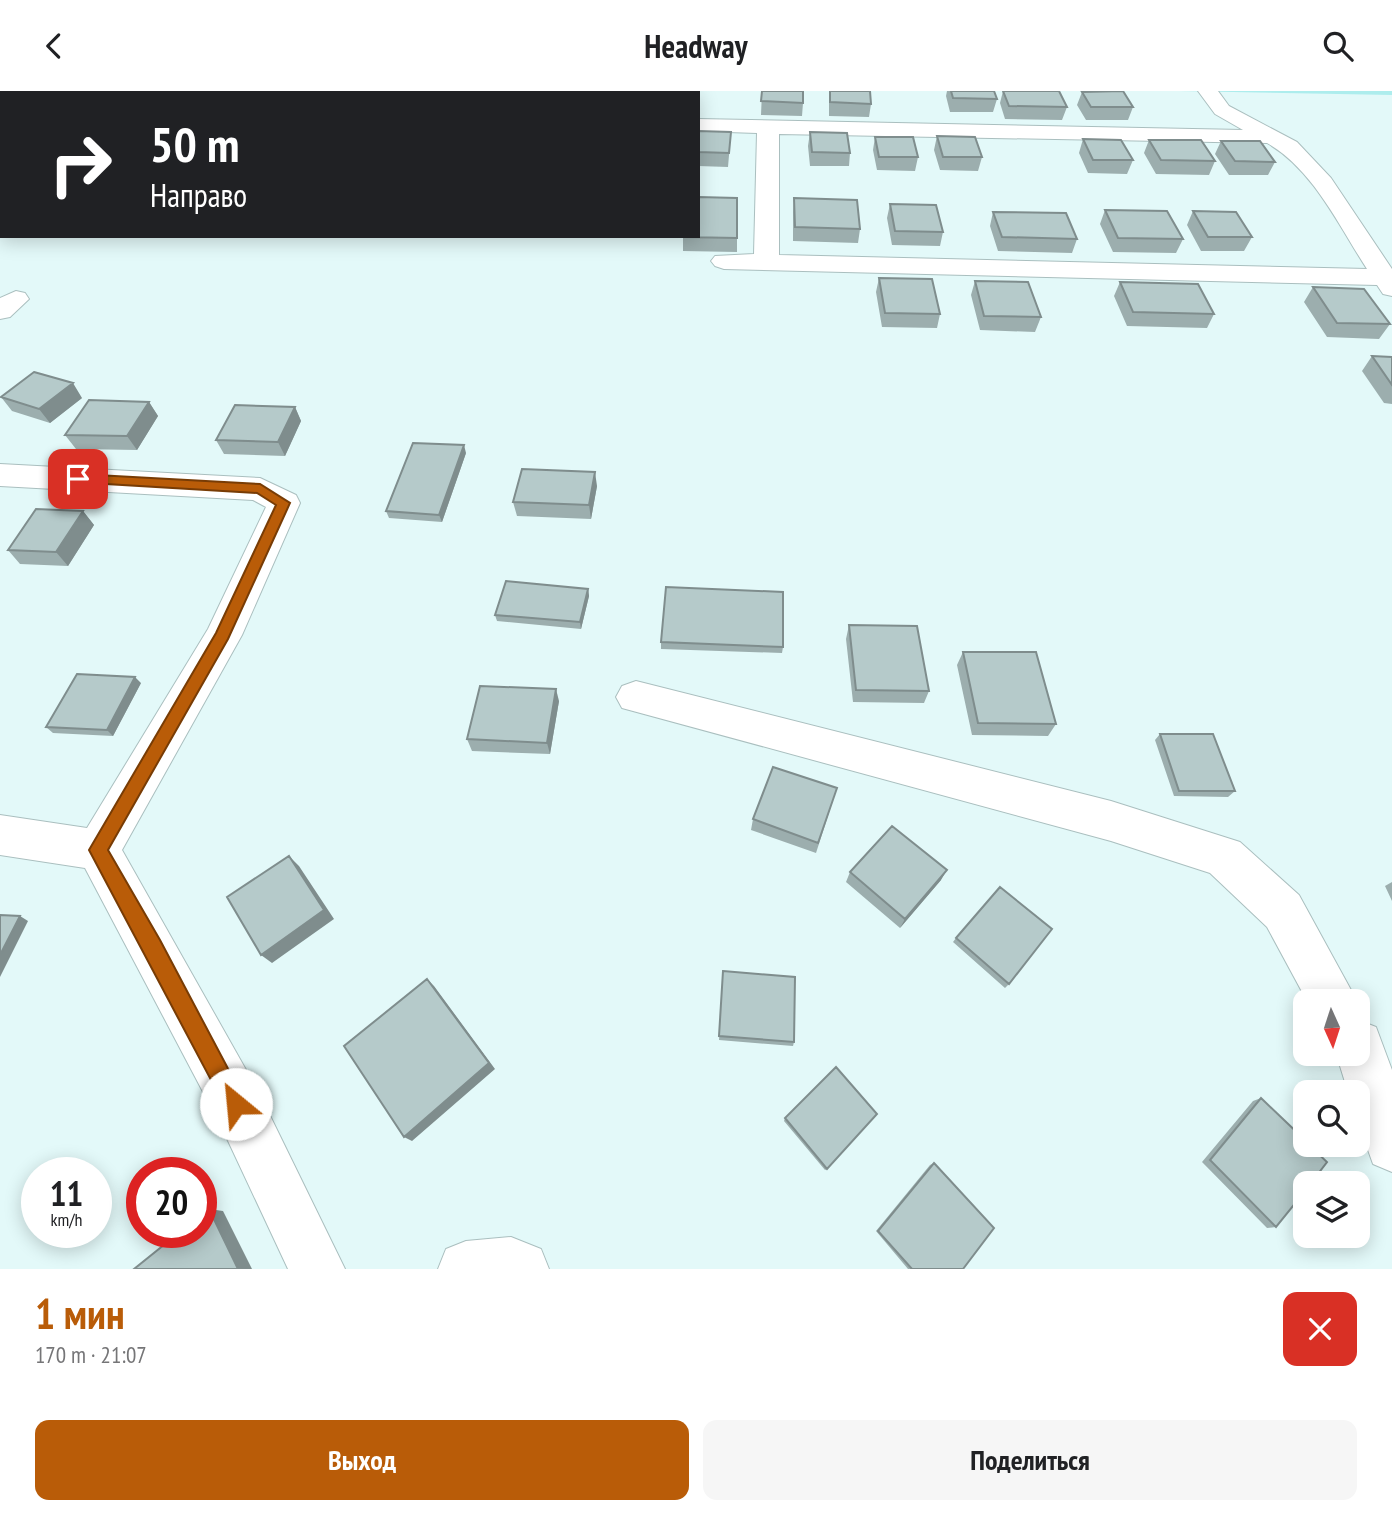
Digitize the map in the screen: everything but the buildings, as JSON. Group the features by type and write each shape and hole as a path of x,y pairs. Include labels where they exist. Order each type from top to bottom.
{"street":[{"path":"1208,91 1222,110 1289,147 1323,183 1388,283"},
{"path":"700,125 1269,137"},
{"path":"766,262 768,127"},
{"path":"724,261 1388,283"},
{"path":"0,475 260,489 284,503 223,635 98,850"},
{"path":"635,697 1111,821 1224,857 1283,911 1327,989"},
{"path":"0,835 98,850"},
{"path":"98,850 153,947 285,1199 317,1269"},
{"path":"1365,1066 1392,1145"},
{"path":"466,1269 511,1265 521,1269"}],"shaded area":[{"path":"1179,91 1392,91 1392,95"}],"route":[{"path":"78,479 260,489 284,503 223,635 98,850 236,1104"}]}
